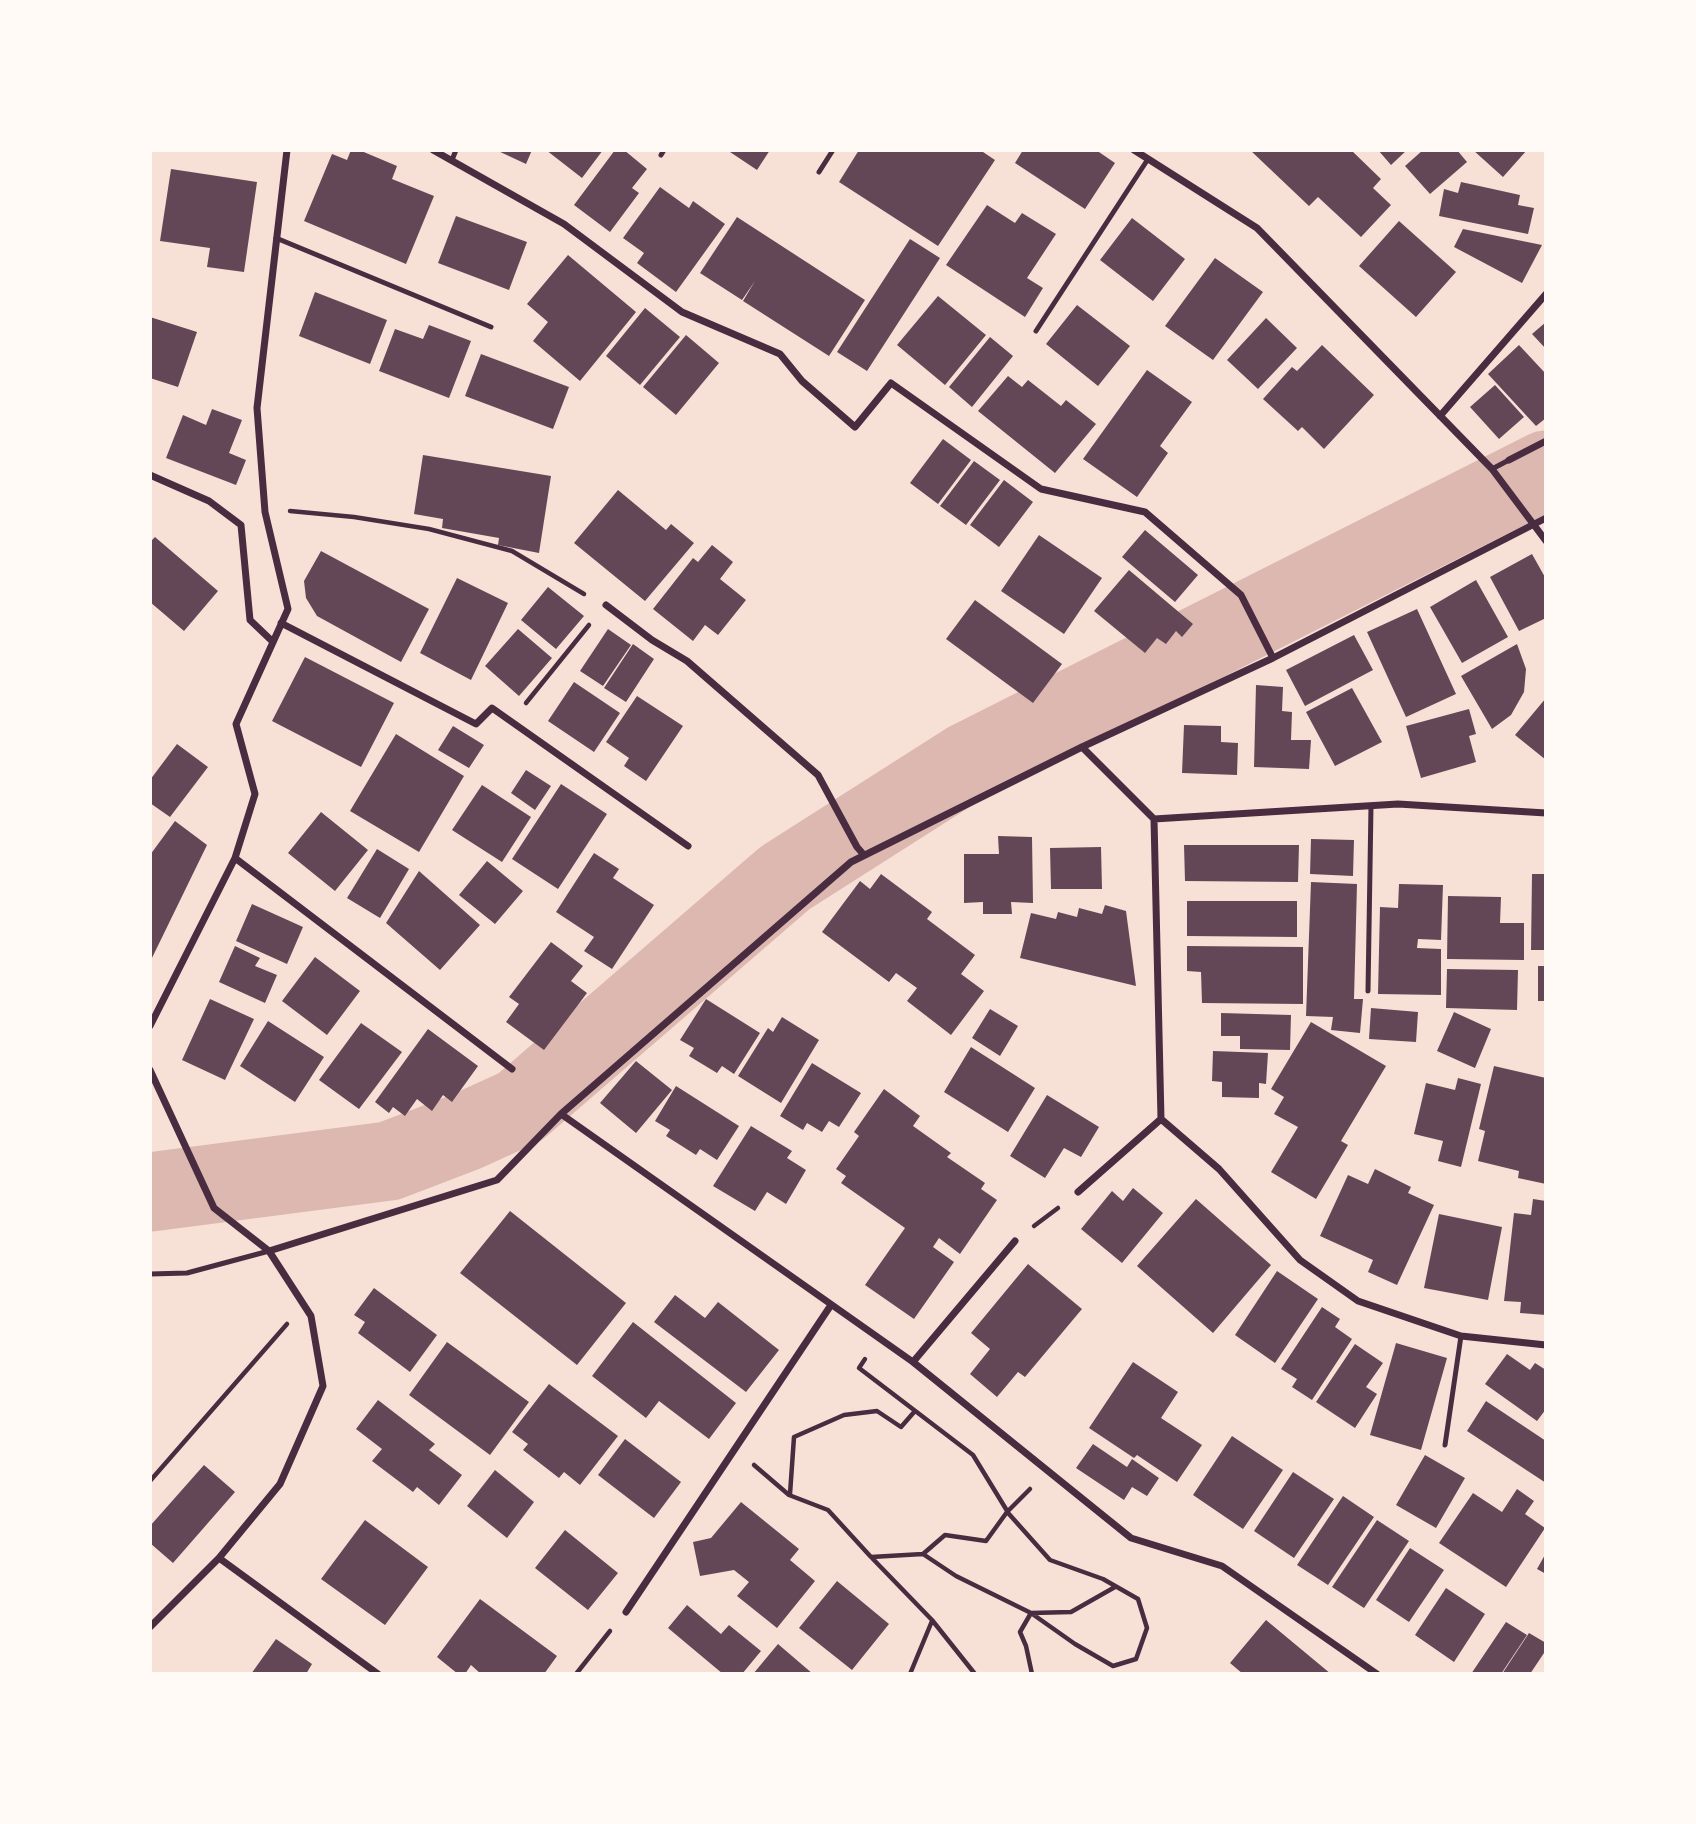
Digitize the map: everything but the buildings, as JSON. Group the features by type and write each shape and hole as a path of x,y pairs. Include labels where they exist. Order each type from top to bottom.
{"street":[{"path":"150,1026 235,858 255,794 236,724 288,609 265,512 257,408 287,150"},
{"path":"433,150 564,223 682,312 780,354 802,381 855,427 891,383 1041,489 1145,512 1241,595 1273,658"},
{"path":"1134,150 1257,228 1492,469 1545,541"},
{"path":"1440,416 1545,294"},
{"path":"1509,460 1545,441"},
{"path":"150,475 209,501 241,525 250,620 272,640"},
{"path":"269,1251 497,1180 561,1114 851,862 1082,747 1273,658 1545,518"},
{"path":"606,605 687,661 818,775 864,855"},
{"path":"281,623 476,724 492,708 688,846"},
{"path":"1082,747 1154,819 1161,1119 1219,1168 1300,1260 1358,1301 1461,1336 1545,1345"},
{"path":"1154,819 1398,804 1545,813"},
{"path":"235,858 512,1069"},
{"path":"150,1070 214,1208 269,1251 310,1316 324,1386 280,1484 219,1558 150,1627"},
{"path":"561,1114 913,1362 1131,1538 1222,1566 1377,1674"},
{"path":"1078,1192 1161,1119"},
{"path":"913,1362 1015,1241"},
{"path":"626,1612 831,1305"},
{"path":"219,1558 378,1674"}],"lane":[{"path":"452,160 456,150"},
{"path":"819,172 833,150"},
{"path":"1036,331 1148,159"},
{"path":"276,238 491,327"},
{"path":"1492,469 1509,460"},
{"path":"1368,990 1371,806"},
{"path":"150,1274 187,1273 269,1251"},
{"path":"1445,1445 1461,1336"}],"path":[{"path":"265,512 280,510 354,517 429,529 512,551 606,605 511,721"},
{"path":"1015,1241 1078,1192"},
{"path":"880,1338 859,1368 972,1455 1007,1512 1050,1560 1103,1579 1138,1599 1147,1628 1136,1659 1113,1667"},
{"path":"150,1481 266,1348"},
{"path":"789,1495 794,1437 844,1415 877,1411 901,1427 915,1411"},
{"path":"734,1450 789,1495 828,1510 932,1620 975,1674"},
{"path":"923,1554 945,1535 986,1541 1007,1512 1032,1487"},
{"path":"871,1557 923,1554 956,1576 1031,1613 1113,1667"},
{"path":"1031,1613 1071,1612 1116,1587"},
{"path":"576,1674 626,1612"},
{"path":"1031,1613 1020,1632 1032,1674"},
{"path":"910,1674 932,1620"},
{"path":"1112,1674 1113,1667"}],"waterway":[{"path":"150,1192 389,1161 465,1132 520,1107 785,878 967,762 1546,470"}]}
